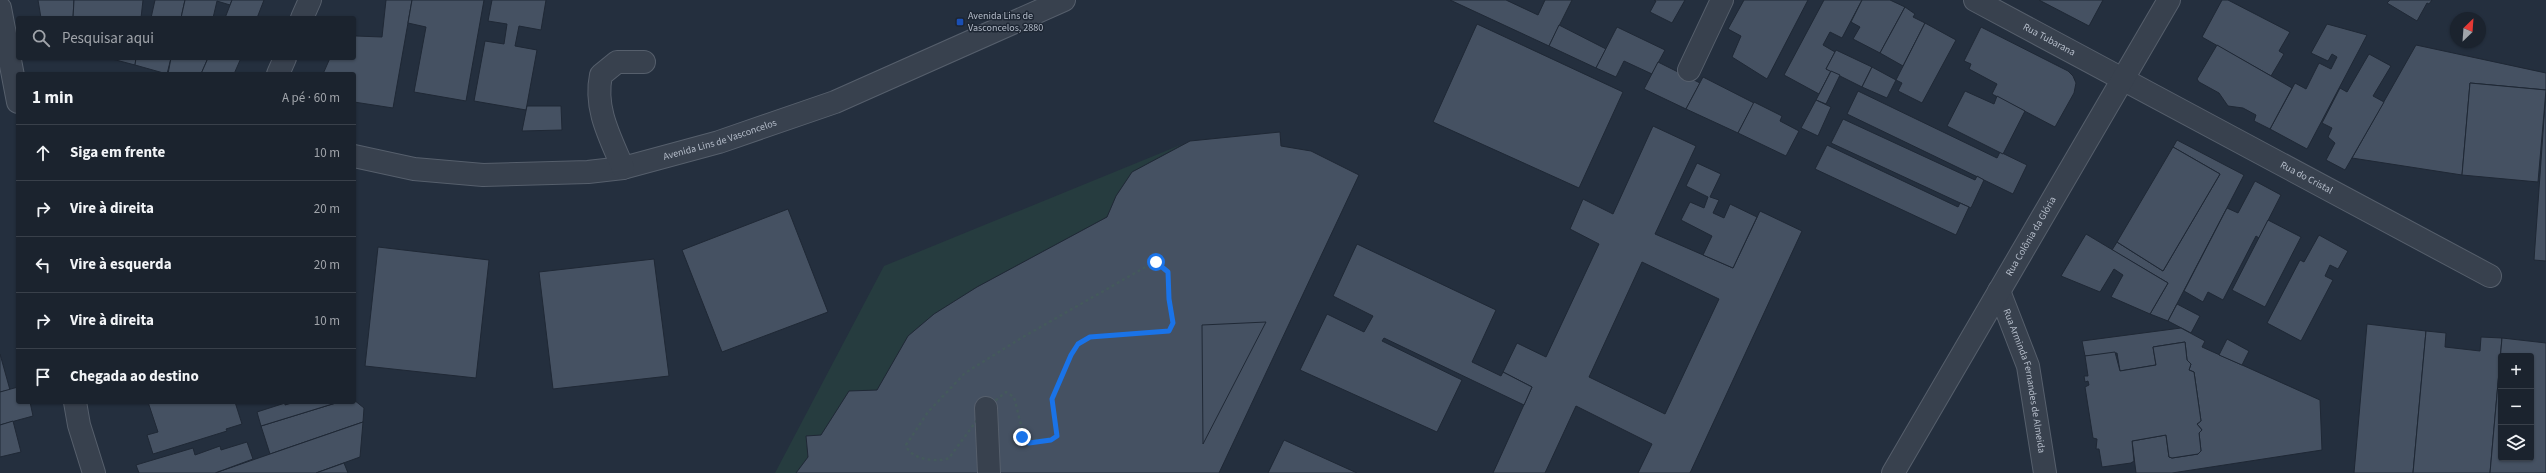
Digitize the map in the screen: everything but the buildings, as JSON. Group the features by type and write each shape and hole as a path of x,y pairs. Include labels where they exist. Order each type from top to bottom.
{"street":[{"path":"303,16 310,0"},
{"name":"Avenida Lins de Vasconcelos","path":"356,156 414,169 482,175 588,172 623,168 719,142 835,102 1064,0"},
{"path":"1689,70 1722,0"},
{"name":"Rua Tubarana","path":"1975,0 2123,78"},
{"name":"Rua Colônia da Glória","path":"1893,473 2169,0"},
{"path":"0,8 16,91"},
{"path":"279,72 284,60"},
{"path":"623,168 600,111 598,90 601,75 617,62 644,62"},
{"name":"Rua do Cristal","path":"2123,78 2490,276"},
{"name":"Rua Arminda Fernandes de Almeida","path":"1999,291 2028,366 2045,473"},
{"path":"75,404 79,425 94,473"},
{"path":"986,408 989,473"}],"path":[{"path":"1156,262 1165,268 1173,323 1172,328 1169,331 1090,337 1078,344 1071,355 1052,399 1057,436 1055,438 1025,441 1014,397 1010,393 1006,392 986,408 949,458 942,461 913,455 907,450 906,445 928,412 965,373 1061,315 1121,283 1150,263 1156,262"}],"green space":[{"path":"1183,144 1132,172 1116,196 1107,217 977,287 934,314 908,336 877,390 849,391 821,435 807,436 808,457 796,473 775,473 884,266"}],"place":[{"name":"Avenida Lins de Vasconcelos, 2880","path":"960,22"}],"route":[{"path":"1022,437 1029,443 1051,440 1057,436 1052,399 1059,380 1078,344 1090,337 1169,331 1172,328 1173,323 1169,299 1168,272 1161,264 1156,262"}]}
